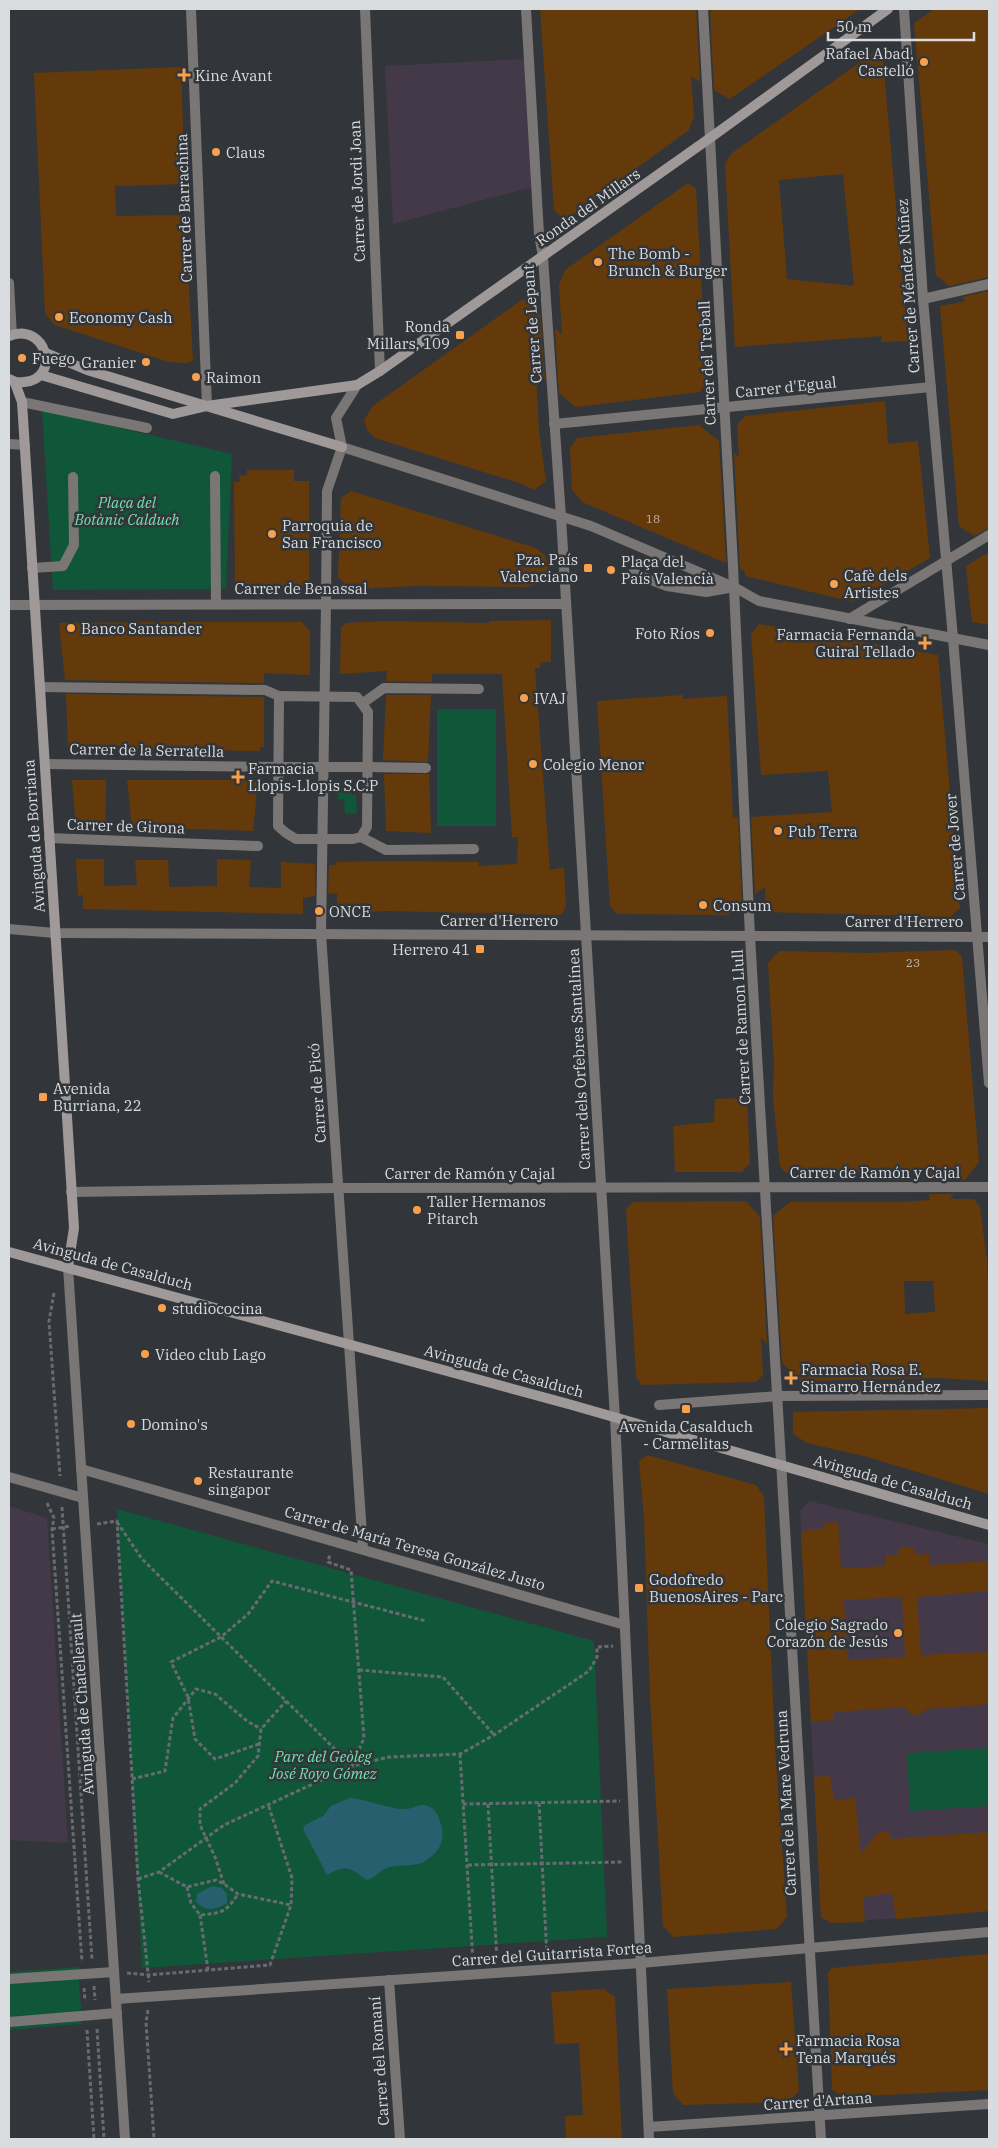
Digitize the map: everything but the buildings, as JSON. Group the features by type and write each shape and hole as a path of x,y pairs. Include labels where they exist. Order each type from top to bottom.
{"main road":[{"name":"Ronda del Millars","path":"357,385 380,372 543,257 888,9"},
{"path":"10,336 26,334 39,340 46,353 46,364 41,375 32,381 12,381"},
{"path":"46,353 87,370 342,447"},
{"path":"41,375 173,414 207,406 357,385"},
{"name":"Avinguda de Borriana","path":"12,381 22,402 25,445 74,1228 68,1267"},
{"name":"Avinguda de Borriana","path":"22,402 32,381"},
{"name":"Avinguda de Casalduch","path":"9,1252 615,1418 989,1525"}],"street":[{"name":"Carrer de Barrachina","path":"192,9 207,406"},
{"name":"Carrer de Jordi Joan","path":"365,9 380,372"},
{"name":"Carrer de Lepant","path":"526,9 539,234 543,257 561,518"},
{"name":"Carrer del Treball","path":"703,9 734,587"},
{"name":"Carrer de Méndez Núñez","path":"904,9 923,299 954,638"},
{"path":"9,283 10,336"},
{"path":"923,299 989,284"},
{"name":"Ronda del Millars","path":"342,447 336,418 357,385"},
{"name":"Carrer d'Egual","path":"554,424 931,388"},
{"path":"22,402 147,428"},
{"path":"9,444 25,445"},
{"path":"342,447 591,526 734,587 759,601 989,645"},
{"name":"Carrer de Picó","path":"342,447 327,491 321,934 363,1549"},
{"path":"215,476 216,603"},
{"path":"32,568 63,566 74,545 73,478"},
{"name":"Carrer dels Orfebres Santalínea","path":"561,518 615,1418 649,2139"},
{"path":"849,619 989,535"},
{"path":"633,573 667,586 706,592 734,587"},
{"name":"Carrer de Ramon Llull","path":"734,587 750,936 782,1466"},
{"name":"Carrer de Benassal","path":"9,605 216,603 566,604"},
{"name":"Carrer de Jover","path":"954,638 989,1082"},
{"path":"40,688 265,690 279,696 357,698 363,703 368,712 367,827 361,837"},
{"path":"363,703 384,688 479,689"},
{"path":"279,696 278,826 286,834 296,839 353,839 361,837 386,850 474,849"},
{"name":"Carrer de la Serratella","path":"45,764 426,768"},
{"name":"Carrer de Girona","path":"49,838 258,846"},
{"name":"Carrer d'Herrero","path":"9,929 55,933 989,937"},
{"name":"Carrer de Ramón y Cajal","path":"71,1192 338,1188 989,1187"},
{"name":"Avinguda de Chatellerault","path":"68,1267 125,2139"},
{"path":"660,1405 779,1396 989,1395"},
{"name":"Carrer de la Mare Vedruna","path":"782,1466 821,2139"},
{"name":"Carrer de María Teresa González Justo","path":"81,1469 625,1625"},
{"path":"9,1477 83,1498"},
{"name":"Carrer del Guitarrista Fortea","path":"116,1999 641,1963 989,1932"},
{"path":"9,1979 114,1972"},
{"name":"Carrer del Romaní","path":"389,1980 400,2139"},
{"path":"9,2022 117,2013"},
{"name":"Carrer d'Artana","path":"649,2127 989,2104"}],"path":[{"path":"94,2139 52,1529 117,1521"},
{"path":"117,1521 142,1559 352,1766"},
{"path":"117,1521 138,1879 151,1997 146,2022 154,2139"},
{"path":"351,1570 364,1738 352,1766"},
{"path":"259,1744 215,1759 194,1740 188,1698 171,1662 221,1637 248,1614 272,1581 426,1622"},
{"path":"138,1879 158,1872 224,1825 352,1766 389,1757 460,1754 494,1735 589,1670 597,1657 597,1647 626,1646"},
{"path":"359,1670 443,1677 494,1735"},
{"path":"132,1779 165,1771 173,1718 196,1689 215,1694 247,1721 261,1728"},
{"path":"224,1884 207,1838 200,1825 200,1809 235,1783 258,1756 261,1728 286,1701"},
{"path":"460,1754 474,1975"},
{"path":"463,1804 634,1800"},
{"path":"539,1802 548,1969"},
{"path":"114,1972 148,1975 270,1965 292,1904 292,1878 268,1804"},
{"path":"488,1804 498,1973"},
{"path":"468,1865 636,1861"},
{"path":"158,1872 187,1887 216,1880 238,1894 292,1904"},
{"path":"187,1887 191,1903 200,1915 208,1970"},
{"path":"200,1915 220,1913 230,1907 238,1894"}],"shaded area":[{"path":"525,59 532,187 393,224 385,66"},
{"name":"Colegio Sagrado Corazón de Jesús","path":"809,1501 989,1544 989,1911 831,1923 821,1917 800,1511"},
{"path":"9,1506 47,1518 68,1843 9,1840"}],"green space":[{"name":"Plaça del Botànic Calduch","path":"42,410 232,454 226,589 53,590"},
{"path":"437,709 496,709 496,826 437,826"},
{"path":"344,781 350,781 351,795 356,795 357,813 345,814 344,799 338,800 338,788 344,788"},
{"name":"Parc del Geòleg José Royo Gómez","path":"117,1509 594,1641 607,1937 142,1968"},
{"path":"989,1748 989,1806 910,1811 907,1753"},
{"path":"78,1967 82,2024 9,2030 9,1972"}],"water":[{"path":"350,1798 400,1809 422,1805 432,1808 440,1820 442,1828 443,1834 439,1848 424,1862 387,1868 367,1880 348,1869 340,1869 327,1875 303,1829 305,1825 323,1816 331,1806"},
{"path":"212,1886 222,1888 227,1894 227,1903 219,1907 207,1909 196,1902 197,1894"}],"place":[{"name":"Rafael Abad, Castelló","path":"924,62"},
{"name":"Kine Avant","path":"184,75"},
{"name":"Claus","path":"216,152"},
{"name":"The Bomb - Brunch & Burger","path":"598,262"},
{"name":"Economy Cash","path":"59,317"},
{"name":"Ronda Millars, 109","path":"460,335"},
{"name":"Fuego","path":"22,358"},
{"name":"Granier","path":"146,362"},
{"name":"Raimon","path":"196,377"},
{"name":"Parroquia de San Francisco","path":"272,534"},
{"name":"Pza. País Valenciano","path":"588,568"},
{"name":"Plaça del País Valencià","path":"611,570"},
{"name":"Cafè dels Artistes","path":"834,584"},
{"name":"Banco Santander","path":"71,628"},
{"name":"Foto Ríos","path":"710,633"},
{"name":"Farmacia Fernanda Guiral Tellado","path":"925,643"},
{"name":"IVAJ","path":"524,698"},
{"name":"Colegio Menor","path":"533,764"},
{"name":"Farmacia Llopis-Llopis S.C.P","path":"238,777"},
{"name":"Pub Terra","path":"778,831"},
{"name":"Consum","path":"703,905"},
{"name":"ONCE","path":"319,911"},
{"name":"Herrero 41","path":"480,949"},
{"name":"Avenida Burriana, 22","path":"43,1097"},
{"name":"Taller Hermanos Pitarch","path":"417,1210"},
{"name":"studiococina","path":"162,1308"},
{"name":"Video club Lago","path":"145,1354"},
{"name":"Farmacia Rosa E. Simarro Hernández","path":"791,1378"},
{"name":"Avenida Casalduch - Carmelitas","path":"686,1409"},
{"name":"Domino's","path":"131,1424"},
{"name":"Restaurante singapor","path":"198,1481"},
{"name":"Godofredo BuenosAires - Parc","path":"639,1588"},
{"name":"Colegio Sagrado Corazón de Jesús","path":"898,1633"},
{"name":"Farmacia Rosa Tena Marqués","path":"786,2049"}]}
